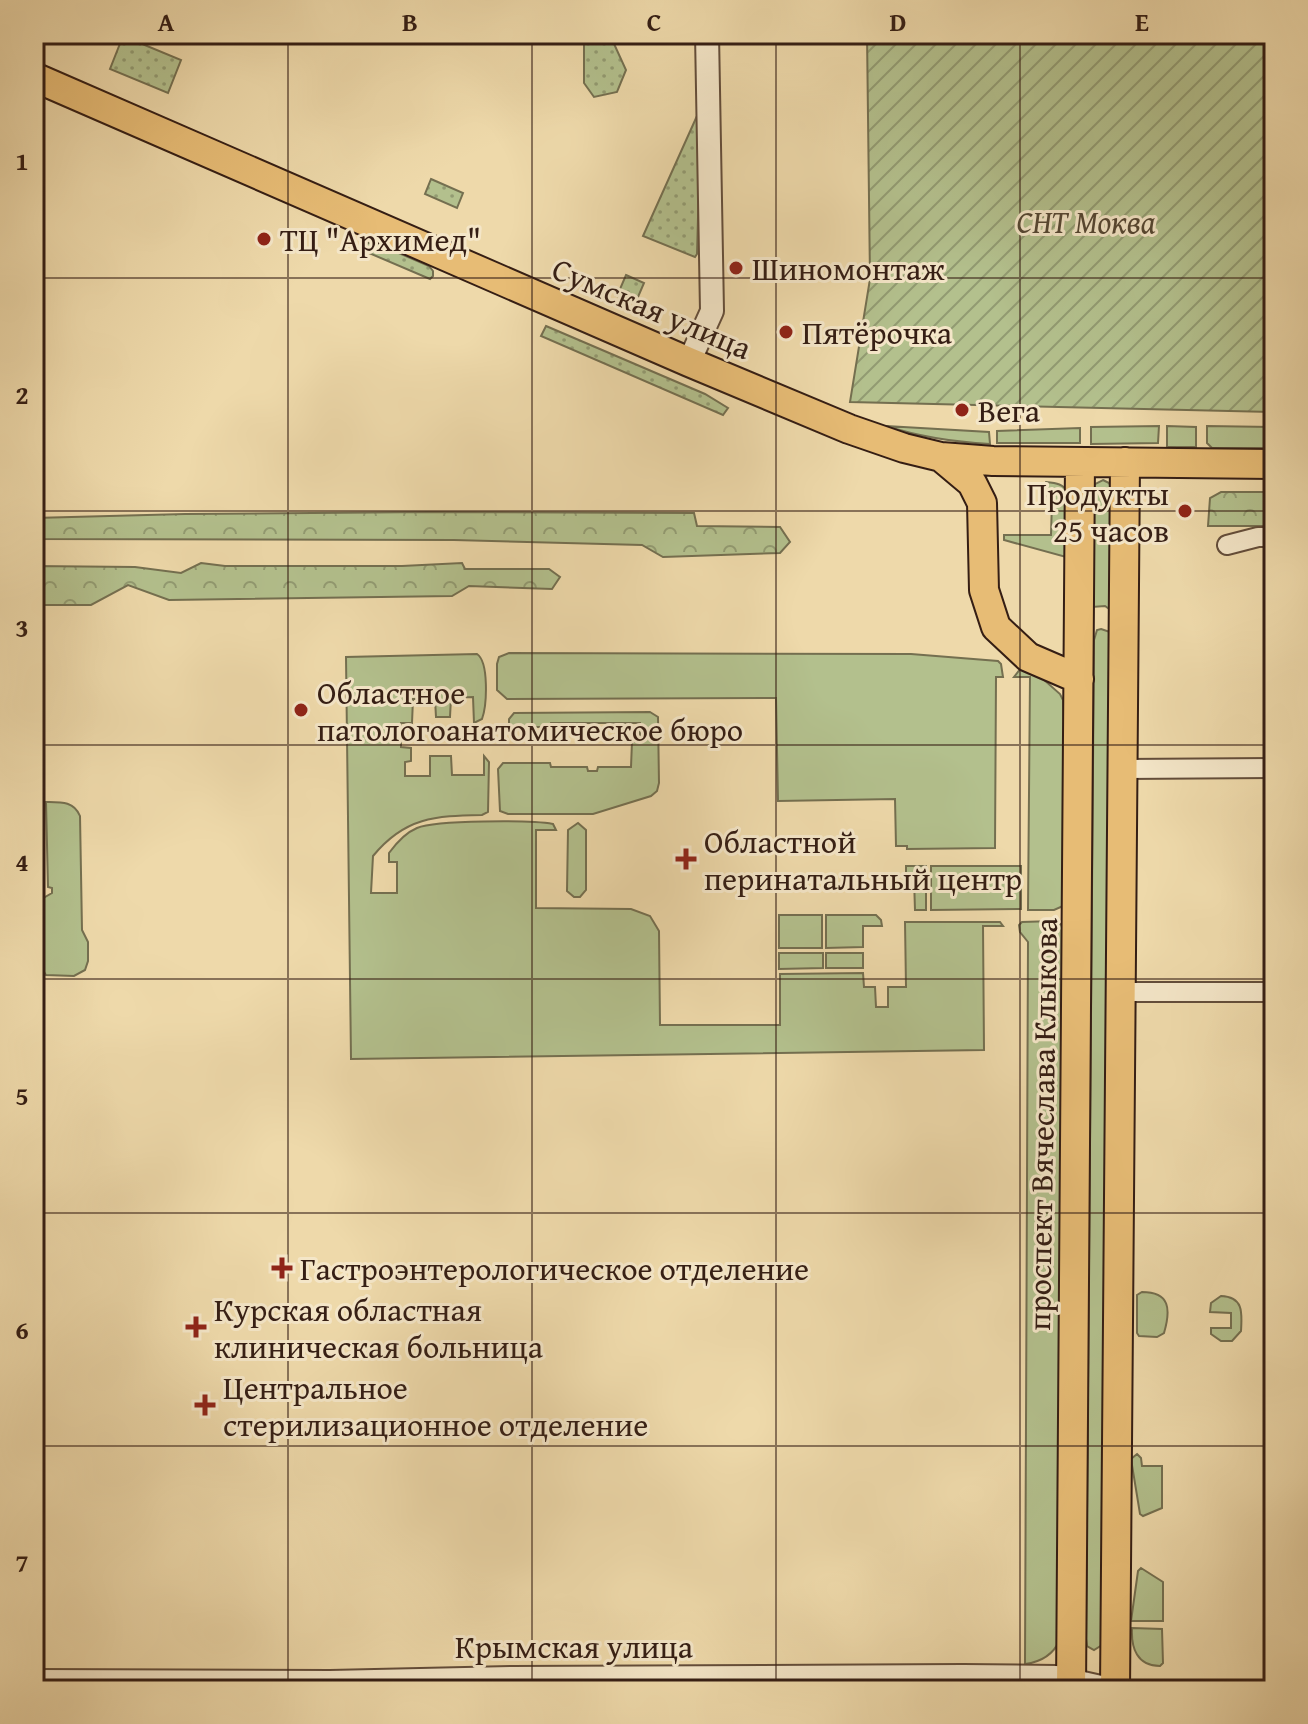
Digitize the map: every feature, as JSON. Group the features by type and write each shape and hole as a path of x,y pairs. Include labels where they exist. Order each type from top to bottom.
{"main road":[{"name":"Сумская улица","path":"34,77 689,362 873,438 941,457 1274,464"},
{"path":"941,457 972,483 982,503 984,590 996,627 1028,657 1079,679"},
{"name":"проспект Вячеслава Клыкова","path":"1071,1685 1080,462"},
{"path":"1114,1690 1125,462"},
{"path":"1080,643 1089,624 1105,619 1120,628 1124,640"},
{"path":"1072,1641 1079,1657 1094,1663 1107,1658 1115,1641"}],"street":[{"path":"689,362 712,311 707,34"},
{"path":"1227,545 1258,537 1274,537"},
{"path":"1123,769 1274,768"},
{"path":"1121,992 1274,992"},
{"name":"Крымская улица","path":"34,1681 330,1682 948,1676 1056,1677 1071,1685 1114,1690"}],"green space":[{"path":"584,34 610,35 626,70 617,92 594,97 584,83"},
{"name":"СНТ Моква","path":"867,34 1274,34 1274,412 850,402 870,279"},
{"path":"123,36 181,60 168,93 110,69"},
{"path":"701,107 697,254 695,257 643,236"},
{"path":"431,179 463,193 457,208 425,194"},
{"path":"373,242 429,266 433,276 430,279 362,250"},
{"path":"626,275 644,283 635,304 617,296"},
{"path":"546,326 705,394 728,408 723,415 541,336"},
{"path":"886,426 989,432 990,444 937,438"},
{"path":"1159,426 1158,443 1091,444 1091,427"},
{"path":"1167,426 1196,427 1196,447 1167,447"},
{"path":"1207,426 1274,427 1274,448 1212,448 1207,443"},
{"path":"1080,428 1080,443 997,443 997,431"},
{"path":"1103,480 1111,488 1112,611 1105,606 1092,607 1093,485"},
{"path":"1046,482 1059,484 1069,493 1066,557 1004,540 1004,535 1051,535 1052,500 1042,493"},
{"path":"1221,492 1274,492 1274,526 1208,526 1210,498"},
{"path":"429,512 694,513 697,526 780,527 790,542 780,553 663,557 642,545 454,540 34,539 34,518"},
{"path":"201,563 225,566 402,566 462,563 465,569 549,569 560,577 552,589 469,586 452,596 169,600 128,585 91,605 34,605 34,566 135,567 181,573"},
{"path":"1097,630 1110,632 1112,637 1102,1645 1094,1650 1087,1646 1086,1639 1094,640"},
{"path":"509,653 911,654 998,661 1003,677 996,677 995,848 907,849 907,846 896,846 895,799 778,801 776,698 507,699 497,690 497,664 499,657"},
{"path":"477,654 485,674 482,719 474,723 473,697 451,698 450,717 436,717 435,699 413,699 412,723 401,723 401,747 411,748 411,761 405,762 405,776 430,776 430,756 451,756 452,775 484,775 484,756 489,762 488,812 422,821 397,833 373,856 371,893 397,893 397,862 389,862 389,853 402,838 417,828 443,823 553,824 556,830 536,830 536,908 631,909 650,916 659,931 660,1025 780,1025 780,974 863,973 864,987 875,987 876,1007 888,1007 888,987 906,987 905,922 1000,922 1003,926 983,926 984,1050 351,1059 346,657"},
{"path":"1025,663 1063,700 1068,834 1063,906 1054,910 1028,910 1030,677 1014,677"},
{"path":"650,712 658,717 659,783 657,791 651,796 593,814 508,814 500,811 498,769 503,763 550,763 551,767 587,767 588,771 597,771 598,767 631,767 632,742 640,741 640,723 551,723 550,727 509,727 509,719 514,713"},
{"path":"46,802 71,805 80,816 82,930 88,942 88,961 85,970 74,976 46,975 38,963 38,905 40,900 52,893 52,888 48,887"},
{"path":"578,823 586,830 586,890 580,897 574,897 567,891 568,830"},
{"path":"906,866 926,866 926,910 915,910 914,878 906,878"},
{"path":"931,866 1021,866 1021,909 931,910"},
{"path":"779,915 822,915 822,948 779,948"},
{"path":"826,915 876,915 882,926 863,926 863,947 826,948"},
{"path":"1054,921 1064,926 1060,1640 1046,1657 1025,1664 1028,942 1019,925 1022,922"},
{"path":"779,953 823,953 823,968 779,969"},
{"path":"826,953 863,953 863,968 826,968"},
{"path":"1142,1292 1158,1295 1166,1304 1164,1333 1157,1337 1139,1336 1137,1333 1137,1295"},
{"path":"1221,1296 1234,1299 1240,1307 1241,1331 1232,1341 1221,1341 1211,1334 1211,1328 1231,1328 1231,1313 1210,1312 1211,1303"},
{"path":"1137,1454 1142,1466 1162,1466 1162,1508 1143,1516 1140,1514 1131,1459"},
{"path":"1141,1568 1163,1582 1163,1621 1131,1621"},
{"path":"1132,1628 1162,1629 1163,1663 1160,1666 1146,1663 1137,1654"}],"place":[{"name":"ТЦ \"Архимед\"","path":"264,239"},
{"name":"Шиномонтаж","path":"736,268"},
{"name":"Пятёрочка","path":"786,332"},
{"name":"Вега","path":"962,410"},
{"name":"Продукты 25 часов","path":"1185,511"},
{"name":"Областное патологоанатомическое бюро","path":"301,710"},
{"name":"Областной перинатальный центр","path":"686,859"},
{"name":"Гастроэнтерологическое отделение","path":"282,1268"},
{"name":"Курская областная клиническая больница","path":"196,1327"},
{"name":"Центральное стерилизационное отделение","path":"205,1405"}]}
